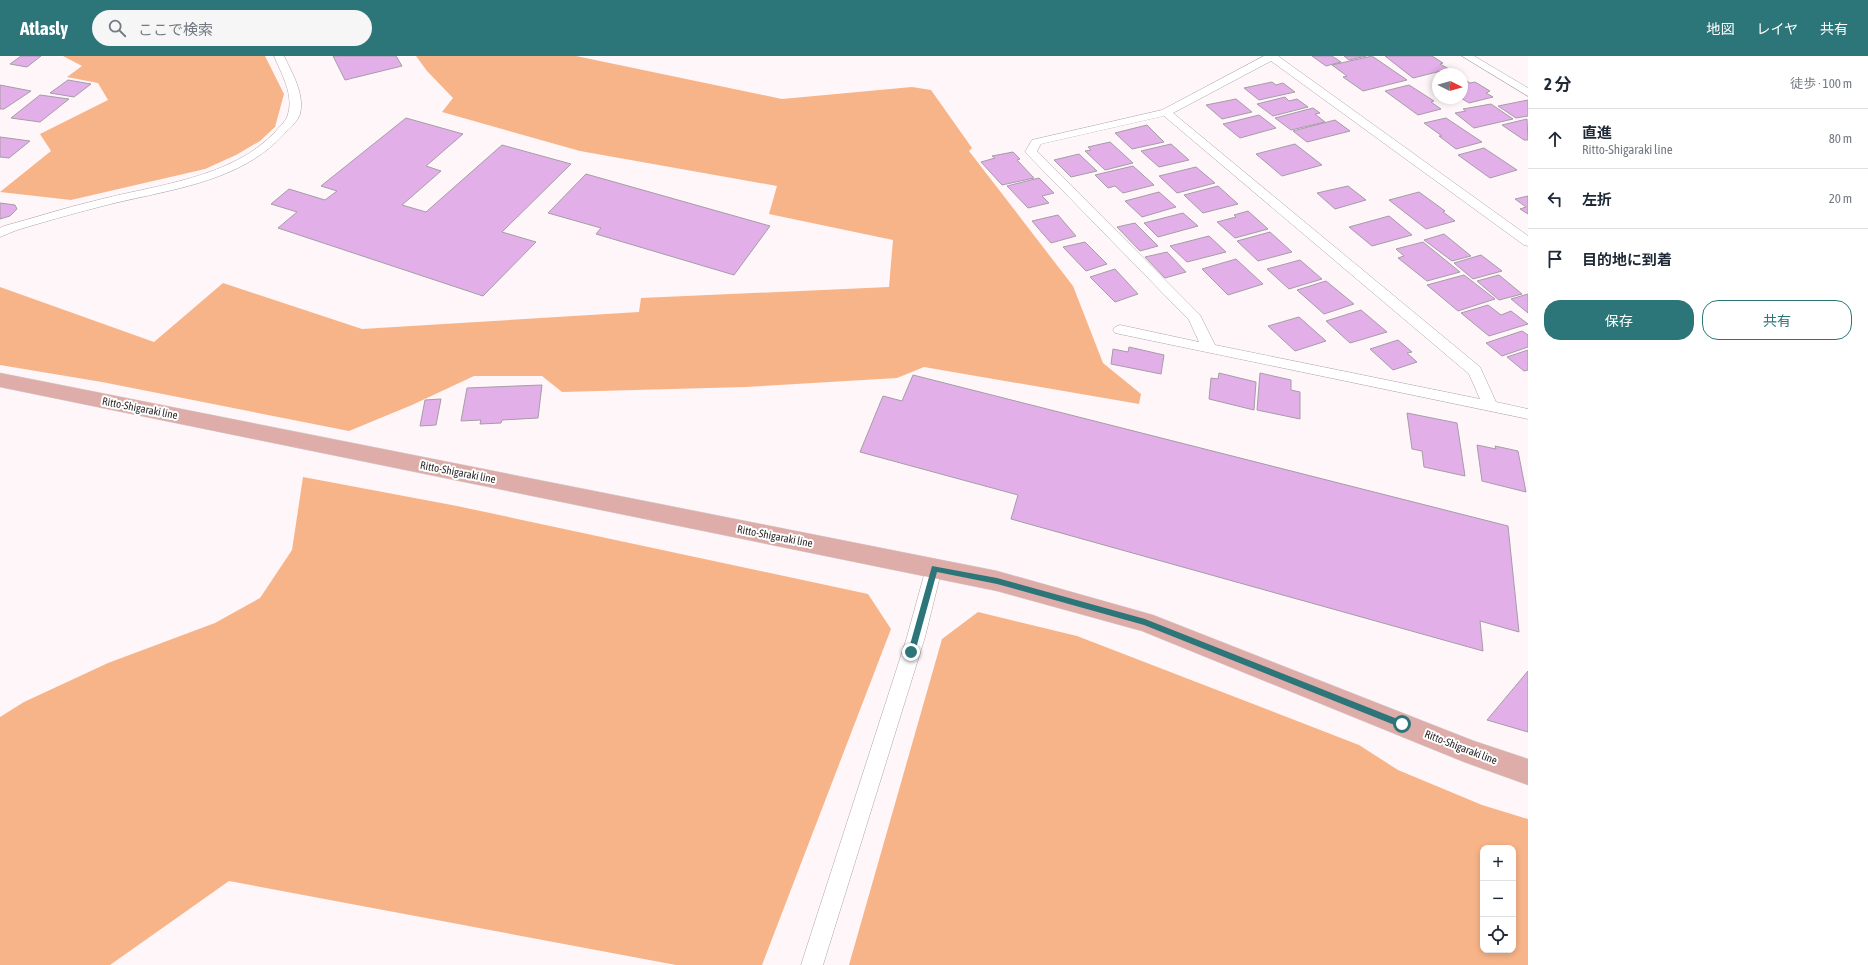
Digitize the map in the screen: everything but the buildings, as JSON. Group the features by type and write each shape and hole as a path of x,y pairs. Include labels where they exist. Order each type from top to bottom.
{"main road":[{"name":"Ritto-Shigaraki line","path":"0,380 997,581 1145,622 1473,753 1528,772"}],"lane":[{"path":"0,233 8,229 98,204 193,180 236,164 254,154 279,136 294,114 294,92 279,56"},
{"path":"1209,347 1195,318 1031,152 1036,142 1166,112 1272,56 1528,242"},
{"path":"1467,56 1528,93"},
{"path":"1166,112 1475,371 1490,406"},
{"path":"1120,330 1209,347 1528,414"},
{"path":"812,965 916,637 934,568"}],"shaded area":[{"path":"63,56 265,56 284,94 275,127 260,141 236,155 205,169 71,200 0,192 51,151 40,134 108,100 98,83 67,77 82,66"},
{"path":"416,56 576,56 782,99 912,87 931,90 972,148 969,151 1073,286 1103,363 1141,394 1139,404 924,367 897,378 745,387 562,392 542,376 474,376 412,405 349,431 102,382 0,365 0,287 154,342 223,283 362,329 639,312 641,298 889,287 893,240 769,214 777,186 580,151 442,112 453,98 427,71"},
{"path":"303,477 457,506 868,594 891,629 762,965 676,965 229,881 110,965 0,965 0,717 24,702 108,663 215,623 260,598 292,550"},
{"path":"978,612 1077,636 1359,745 1398,770 1482,805 1528,819 1528,965 849,965 942,639"}],"route":[{"path":"911,652 934,568 997,581 1145,622 1402,724"}]}
